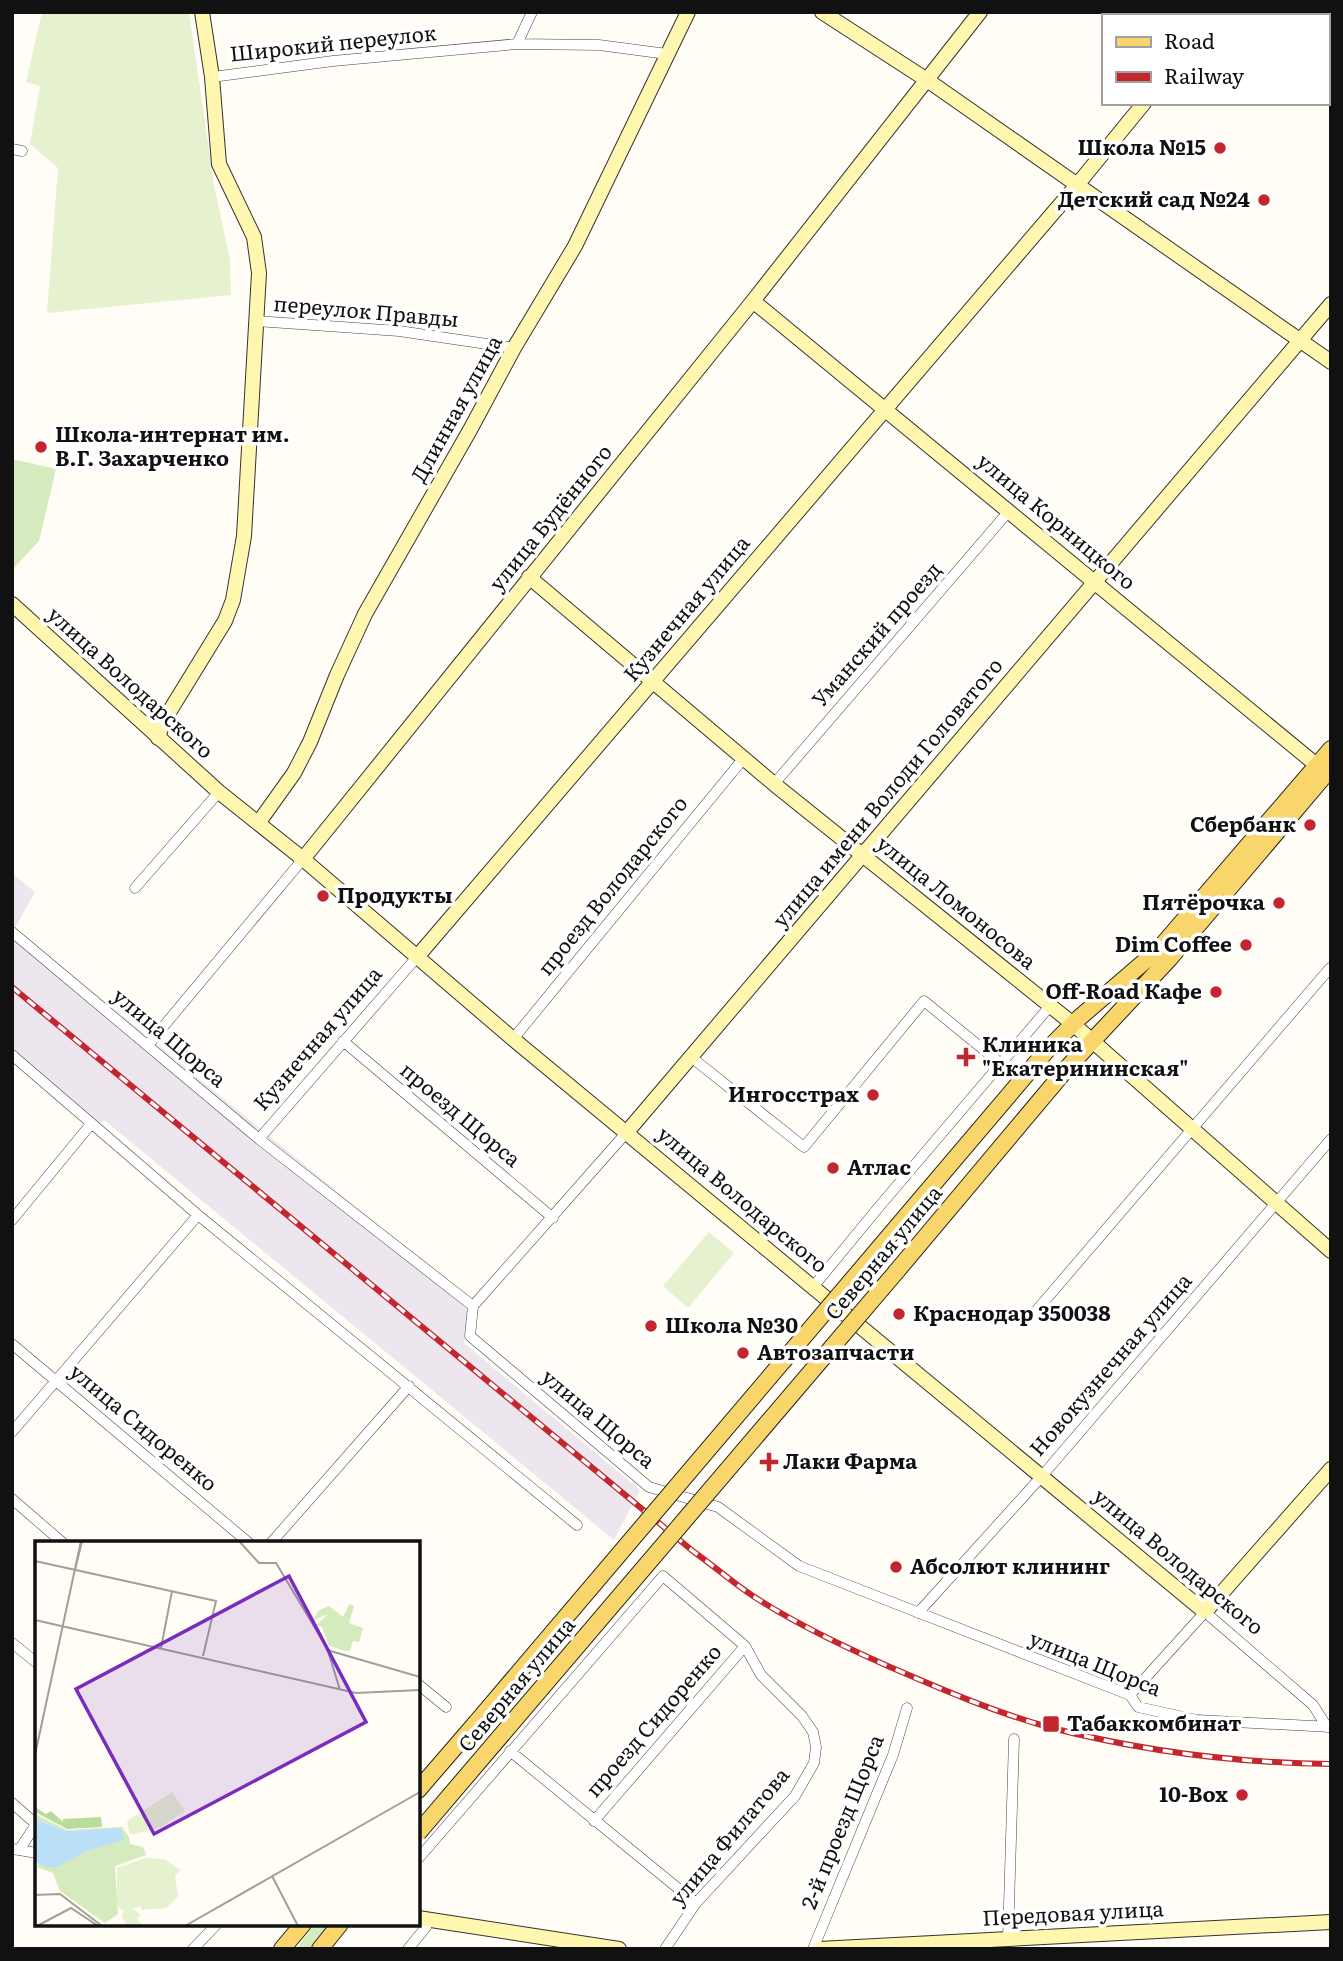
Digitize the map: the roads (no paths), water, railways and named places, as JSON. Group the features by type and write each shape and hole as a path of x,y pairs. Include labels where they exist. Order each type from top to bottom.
{"main road":[{"name":"Северная улица","path":"420,1831 1069,1066 1170,958 1326,771 1331,748"},
{"name":"Северная улица","path":"420,1788 1048,1049 1159,949 1326,771"},
{"path":"282,1949 301,1926"},
{"path":"320,1949 338,1926"}],"street":[{"path":"158,738 163,722 225,621 233,600 244,536 258,273 254,237 219,164 212,77 202,12"},
{"path":"517,44 532,12"},
{"name":"Длинная улица","path":"259,822 294,773 365,614 514,348 575,246 688,12"},
{"path":"822,12 927,80 1331,362"},
{"name":"улица Будённого","path":"148,1045 303,859 753,301 980,12"},
{"name":"Широкий переулок","path":"212,77 333,61 517,44 599,45 667,54"},
{"name":"Кузнечная улица","path":"259,1139 1077,186 1142,105"},
{"name":"улица Корницкого","path":"753,301 1326,771"},
{"name":"улица имени Володи Головатого","path":"473,1306 627,1132 1331,304"},
{"name":"переулок Правды","path":"256,321 399,331 514,348"},
{"name":"Уманский проезд","path":"774,784 1009,511"},
{"name":"улица Ломоносова","path":"529,577 743,759 1073,1024 1331,1251"},
{"name":"улица Володарского","path":"12,604 219,792 259,822 513,1039 1205,1612 1314,1705 1329,1727"},
{"name":"проезд Володарского","path":"513,1039 743,759"},
{"path":"135,888 219,792"},
{"name":"улица Щорса","path":"12,932 259,1139 473,1306 470,1336 649,1487 718,1507 799,1566 1130,1695 1138,1707 1198,1720 1329,1727"},
{"path":"1036,1311 1330,968"},
{"path":"691,1057 804,1147 924,1001 1000,1063"},
{"path":"813,1287 1050,1006"},
{"name":"проезд Щорса","path":"343,1041 553,1218"},
{"path":"12,1055 198,1215 577,1525"},
{"path":"12,1220 91,1124"},
{"name":"Новокузнечная улица","path":"918,1613 1042,1476 1331,1139"},
{"path":"12,1432 198,1215"},
{"name":"улица Сидоренко","path":"12,1344 247,1541"},
{"path":"273,1541 409,1386"},
{"path":"1130,1695 1331,1469"},
{"path":"12,1499 62,1541"},
{"name":"улица Филатова","path":"510,1751 663,1576 744,1646 761,1675 802,1716 813,1731 816,1747 814,1763 795,1796 696,1903 665,1949"},
{"path":"12,1643 35,1661"},
{"name":"проезд Сидоренко","path":"594,1821 744,1646"},
{"path":"420,1686 446,1707"},
{"name":"2-й проезд Щорса","path":"813,1949 893,1755 907,1708"},
{"path":"1008,1940 1014,1739"},
{"path":"420,1857 510,1751 696,1903"},
{"path":"12,1803 35,1822"},
{"path":"35,1824 15,1849 35,1853"},
{"name":"Передовая улица","path":"818,1949 1331,1922"},
{"path":"420,1923 556,1949"},
{"path":"420,1923 619,1949"},
{"path":"193,1949 215,1926"},
{"path":"408,1949 418,1926"},
{"name":"Передовая улица","path":"955,1949 1331,1930"}],"railway":[{"path":"12,987 694,1552 769,1606 890,1667 948,1692 1048,1727 1118,1743 1188,1754 1331,1764"}],"place":[{"name":"Школа №15","path":"1220,148"},
{"name":"Детский сад №24","path":"1264,200"},
{"name":"Школа-интернат им. В.Г. Захарченко","path":"41,447"},
{"name":"Сбербанк","path":"1310,825"},
{"name":"Продукты","path":"323,896"},
{"name":"Пятёрочка","path":"1279,903"},
{"name":"Dim Coffee","path":"1246,945"},
{"name":"Off-Road Кафе","path":"1216,992"},
{"name":"Клиника \"Екатерининская\"","path":"966,1057"},
{"name":"Ингосстрах","path":"873,1095"},
{"name":"Атлас","path":"833,1168"},
{"name":"Краснодар 350038","path":"899,1314"},
{"name":"Школа №30","path":"651,1326"},
{"name":"Автозапчасти","path":"743,1353"},
{"name":"Лаки Фарма","path":"769,1462"},
{"name":"Абсолют клининг","path":"896,1567"},
{"name":"Табаккомбинат","path":"1051,1724"},
{"name":"10-Box","path":"1242,1795"}]}
